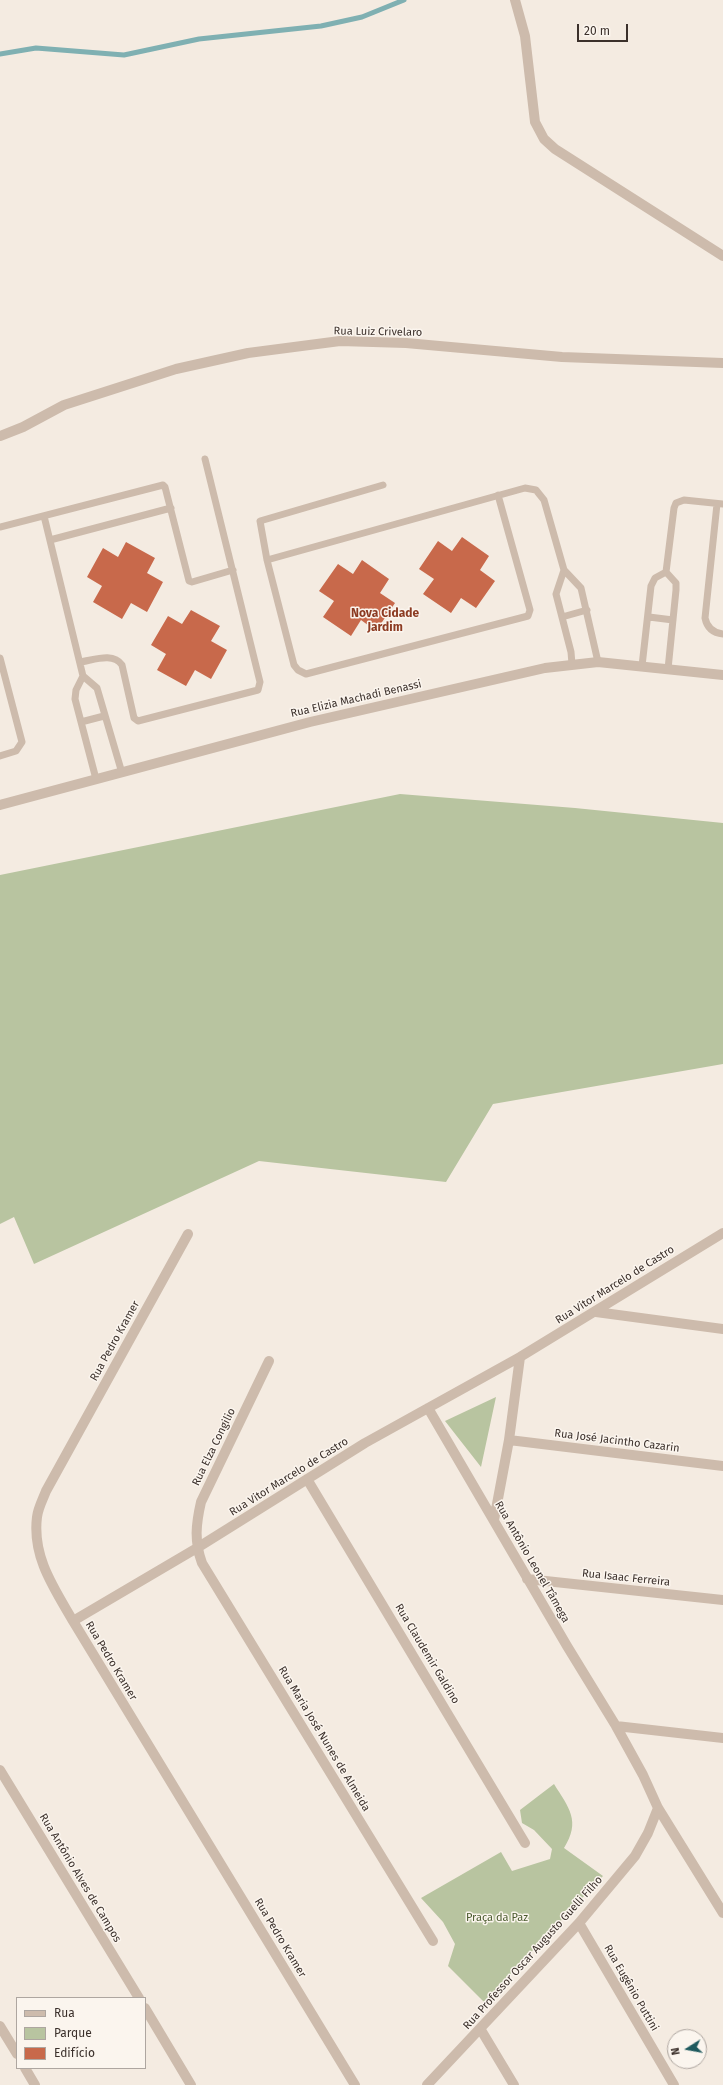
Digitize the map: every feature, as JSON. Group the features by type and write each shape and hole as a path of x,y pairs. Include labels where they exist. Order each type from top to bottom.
{"street":[{"path":"515,0 526,36 535,122 544,139 555,149 723,256"},
{"name":"Rua Luiz Crivelaro","path":"0,436 23,427 64,405 176,369 248,353 340,341 406,343 562,357 723,363"},
{"name":"Rua Elizia Machadi Benassi","path":"0,806 310,722 545,668 598,662 723,675"},
{"name":"Rua Vitor Marcelo de Castro","path":"73,1621 197,1548 307,1478 520,1357 596,1312 723,1233"},
{"name":"Rua Pedro Kramer","path":"188,1234 46,1491 37,1515 36,1537 44,1570 73,1621 355,2085"},
{"path":"596,1312 723,1329"},
{"path":"494,1520 509,1440 520,1357"},
{"name":"Rua Elza Congilio","path":"197,1548 197,1522 201,1502 269,1361"},
{"name":"Rua Antônio Leonel Tâmega","path":"428,1408 527,1579 616,1726 643,1775 658,1808 723,1913"},
{"name":"Rua José Jacintho Cazarin","path":"509,1440 723,1466"},
{"name":"Rua Claudemir Galdino","path":"307,1478 525,1842"},
{"name":"Rua Maria José Nunes de Almeida","path":"197,1548 202,1563 433,1941"},
{"name":"Rua Isaac Ferreira","path":"527,1579 723,1600"},
{"path":"616,1726 723,1738"},
{"name":"Rua Antônio Alves de Campos","path":"0,1770 138,1997"},
{"name":"Rua Professor Oscar Augusto Guelli Filho","path":"427,2085 579,1923 635,1856 648,1833 658,1808"},
{"name":"Rua Eugênio Puttini","path":"579,1923 674,2085"},
{"path":"146,2010 192,2085"},
{"path":"0,2026 16,2052"},
{"path":"480,2030 514,2085"},
{"path":"26,2069 36,2085"}],"lane":[{"path":"80,662 111,657 119,660 122,665 134,718 140,721 256,692 260,687 205,459"},
{"path":"0,527 162,485 166,486 189,581 192,582 233,570"},
{"path":"383,485 261,520 260,527 267,560 294,665 298,670 306,674 528,616 530,610 498,495"},
{"path":"267,560 524,488 536,490 541,494 564,570 579,584 587,610 598,662"},
{"path":"668,669 676,583 666,572 674,508 676,503 684,500 720,504 705,618 710,629 723,634"},
{"path":"50,540 171,508"},
{"path":"44,516 83,676 75,693 96,779"},
{"path":"564,570 556,589 572,664"},
{"path":"642,666 653,582 655,578 666,572"},
{"path":"562,617 587,610"},
{"path":"649,617 673,620"},
{"path":"0,658 22,742 16,751 0,756"},
{"path":"83,676 97,688 104,716 122,772"},
{"path":"81,722 104,716"}],"green space":[{"path":"400,794 575,808 723,823 723,1064 493,1104 446,1182 259,1161 34,1264 14,1217 0,1224 0,875"},
{"path":"496,1397 481,1467 445,1421"},
{"name":"Praça da Paz","path":"554,1784 571,1815 572,1830 564,1848 603,1876 484,2002 448,1966 455,1944 443,1922 421,1898 501,1852 512,1871 550,1859 552,1849 534,1830 522,1823 520,1810"}],"building":[{"path":"462,537 489,556 480,570 495,581 476,608 461,598 451,613 423,594 434,579 419,569 438,541 452,551"},
{"path":"126,542 155,558 147,573 163,582 147,612 131,603 122,619 93,602 102,586 87,577 103,548 118,557"},
{"path":"362,560 389,579 380,593 395,603 376,631 361,620 351,636 323,617 334,601 319,591 338,564 353,574"},
{"path":"191,610 220,626 211,641 227,650 211,679 195,670 186,686 157,670 166,654 151,645 168,616 182,624"}],"waterway":[{"path":"0,54 36,48 124,55 199,39 321,26 362,17 404,0"}],"district":[{"name":"Nova Cidade Jardim","path":"385,621"}]}
